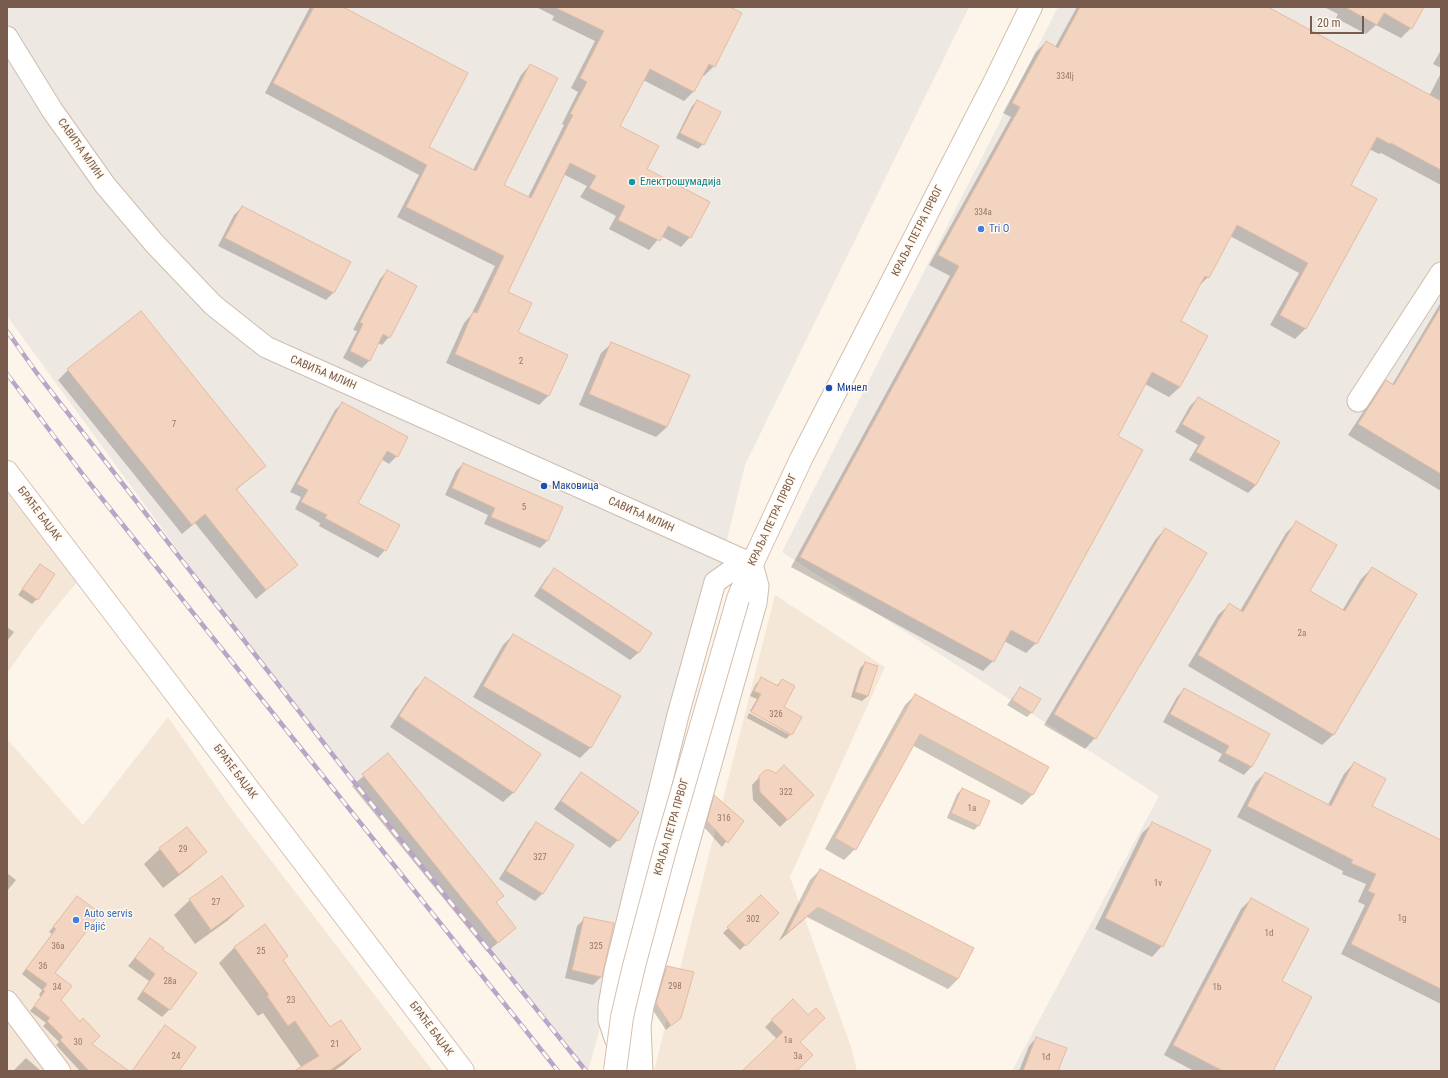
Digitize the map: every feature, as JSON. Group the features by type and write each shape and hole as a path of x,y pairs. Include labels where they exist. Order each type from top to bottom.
{"main road":[{"name":"КРАЉА ПЕТРА ПРВОГ","path":"615,1071 622,1017 634,966 665,850 738,599 752,564 802,457 995,81 1031,7"},
{"name":"БРАЋЕ БАЏАК","path":"7,472 463,1071"},
{"path":"7,1002 59,1071"}],"street":[{"name":"САВИЋА МЛИН","path":"7,37 52,110 105,185 154,243 213,305 266,347 752,564"},
{"path":"1358,401 1441,273"},
{"path":"632,1071 615,1038 609,1020 609,1006 615,970 678,715 715,582 735,568 752,564 758,586 756,603 643,1006 640,1026 642,1071"}],"shaded area":[{"path":"7,7 969,7 745,465 665,795 588,1071 584,1071 239,634 7,316"},
{"path":"1058,7 1441,7 1441,1071 1012,1071 1159,796 782,552"},
{"path":"7,492 77,582 37,631 7,673"},
{"path":"775,595 885,667 790,877 851,1047 857,1071 654,1071"},
{"path":"168,717 233,811 433,1071 7,1071 7,739 83,825"}],"building":[{"path":"314,7 343,7 468,73 429,147 476,171 530,64 558,78 504,185 531,198 573,115 570,114 587,82 580,78 604,31 554,7 730,7 742,13 715,67 709,64 694,92 650,69 620,126 659,146 647,169 710,202 691,238 668,226 660,241 618,220 625,206 589,188 596,176 570,163 508,292 532,303 518,332 568,355 549,396 455,354 473,312 477,313 504,256 406,207 427,165 273,83"},
{"path":"1080,7 1268,7 1441,101 1441,170 1377,137 1351,185 1377,199 1306,329 1280,315 1308,263 1237,225 1209,278 1205,276 1181,321 1208,336 1180,387 1152,372 1118,436 1143,450 1037,644 1011,630 994,662 800,557 959,266 938,255 1020,107 1012,103 1046,41 1058,48"},
{"path":"1345,7 1424,7 1412,29 1384,13 1377,25"},
{"path":"697,100 721,112 704,145 680,133"},
{"path":"242,206 351,262 334,293 225,238"},
{"path":"387,270 417,286 390,338 383,334 370,361 350,351 363,324 360,322"},
{"path":"1441,307 1441,474 1358,424 1386,380 1394,385"},
{"path":"141,311 266,466 236,489 298,565 266,590 205,514 192,525 67,369"},
{"path":"611,342 690,375 667,427 589,394"},
{"path":"1198,397 1280,442 1256,485 1196,452 1205,437 1182,424"},
{"path":"342,402 408,437 398,457 387,451 358,503 400,525 386,551 325,518 327,515 301,502 308,490 297,484"},
{"path":"463,463 563,507 548,541 491,517 495,508 452,488"},
{"path":"1296,521 1337,545 1310,591 1345,611 1372,567 1417,594 1334,735 1198,655 1229,603 1243,612"},
{"path":"1165,528 1207,553 1096,739 1054,714"},
{"path":"40,564 55,574 38,600 22,589"},
{"path":"554,568 652,633 639,653 541,588"},
{"path":"513,634 621,696 591,748 483,686"},
{"path":"865,662 878,666 868,696 855,692"},
{"path":"425,677 541,754 514,793 399,716"},
{"path":"761,677 778,686 782,679 795,686 784,707 802,717 792,735 751,712 761,694 754,691"},
{"path":"1020,687 1041,699 1032,713 1012,700"},
{"path":"1184,688 1270,734 1252,767 1225,753 1229,746 1170,714"},
{"path":"915,694 1049,767 1033,795 920,734 856,850 835,838"},
{"path":"388,753 504,896 496,902 516,928 498,943 362,774"},
{"path":"1354,762 1386,779 1372,806 1441,840 1441,989 1351,944 1375,894 1368,891 1376,874 1351,863 1353,860 1247,806 1265,772 1331,806"},
{"path":"784,765 814,795 788,820 760,792 759,776 765,770 776,773"},
{"path":"581,772 639,812 619,841 561,801"},
{"path":"962,788 990,801 979,826 951,813"},
{"path":"714,795 744,821 728,843 707,821"},
{"path":"536,822 574,845 543,894 506,871"},
{"path":"1152,822 1211,850 1163,947 1105,918"},
{"path":"187,827 207,852 179,874 159,848"},
{"path":"820,869 974,948 958,979 818,907 786,934"},
{"path":"222,876 244,906 211,930 189,899"},
{"path":"761,895 779,913 746,946 727,927"},
{"path":"77,896 100,913 55,973 72,986 61,1000 80,1022 83,1018 100,1036 92,1044 129,1071 89,1071 60,1040 63,1037 47,1021 50,1018 34,1006 45,991 43,990 47,984 26,969 56,929 53,927"},
{"path":"1251,898 1309,929 1282,981 1312,997 1273,1071 1223,1071 1173,1045"},
{"path":"584,917 614,923 602,977 572,970"},
{"path":"265,924 288,956 283,960 330,1027 341,1020 361,1049 329,1071 294,1071 319,1056 295,1021 288,1026 267,996 269,995 234,947"},
{"path":"150,938 164,948 162,949 197,973 170,1010 143,991 155,974 135,958"},
{"path":"667,966 694,972 681,1018 671,1026 656,1003"},
{"path":"793,999 808,1015 816,1008 825,1018 800,1042 813,1055 797,1071 742,1071 783,1032 771,1020"},
{"path":"165,1025 196,1047 179,1071 132,1071"},
{"path":"1036,1037 1067,1048 1058,1071 1023,1071"}],"railway":[{"path":"7,331 36,372 350,777 586,1071"},
{"path":"7,374 84,476 558,1071"}],"place":[{"name":"Електрошумадија","path":"632,182"},
{"name":"Tri O","path":"981,229"},
{"name":"Минел","path":"829,388"},
{"name":"Маковица","path":"544,486"},
{"name":"Auto servis Pajić","path":"76,920"}]}
